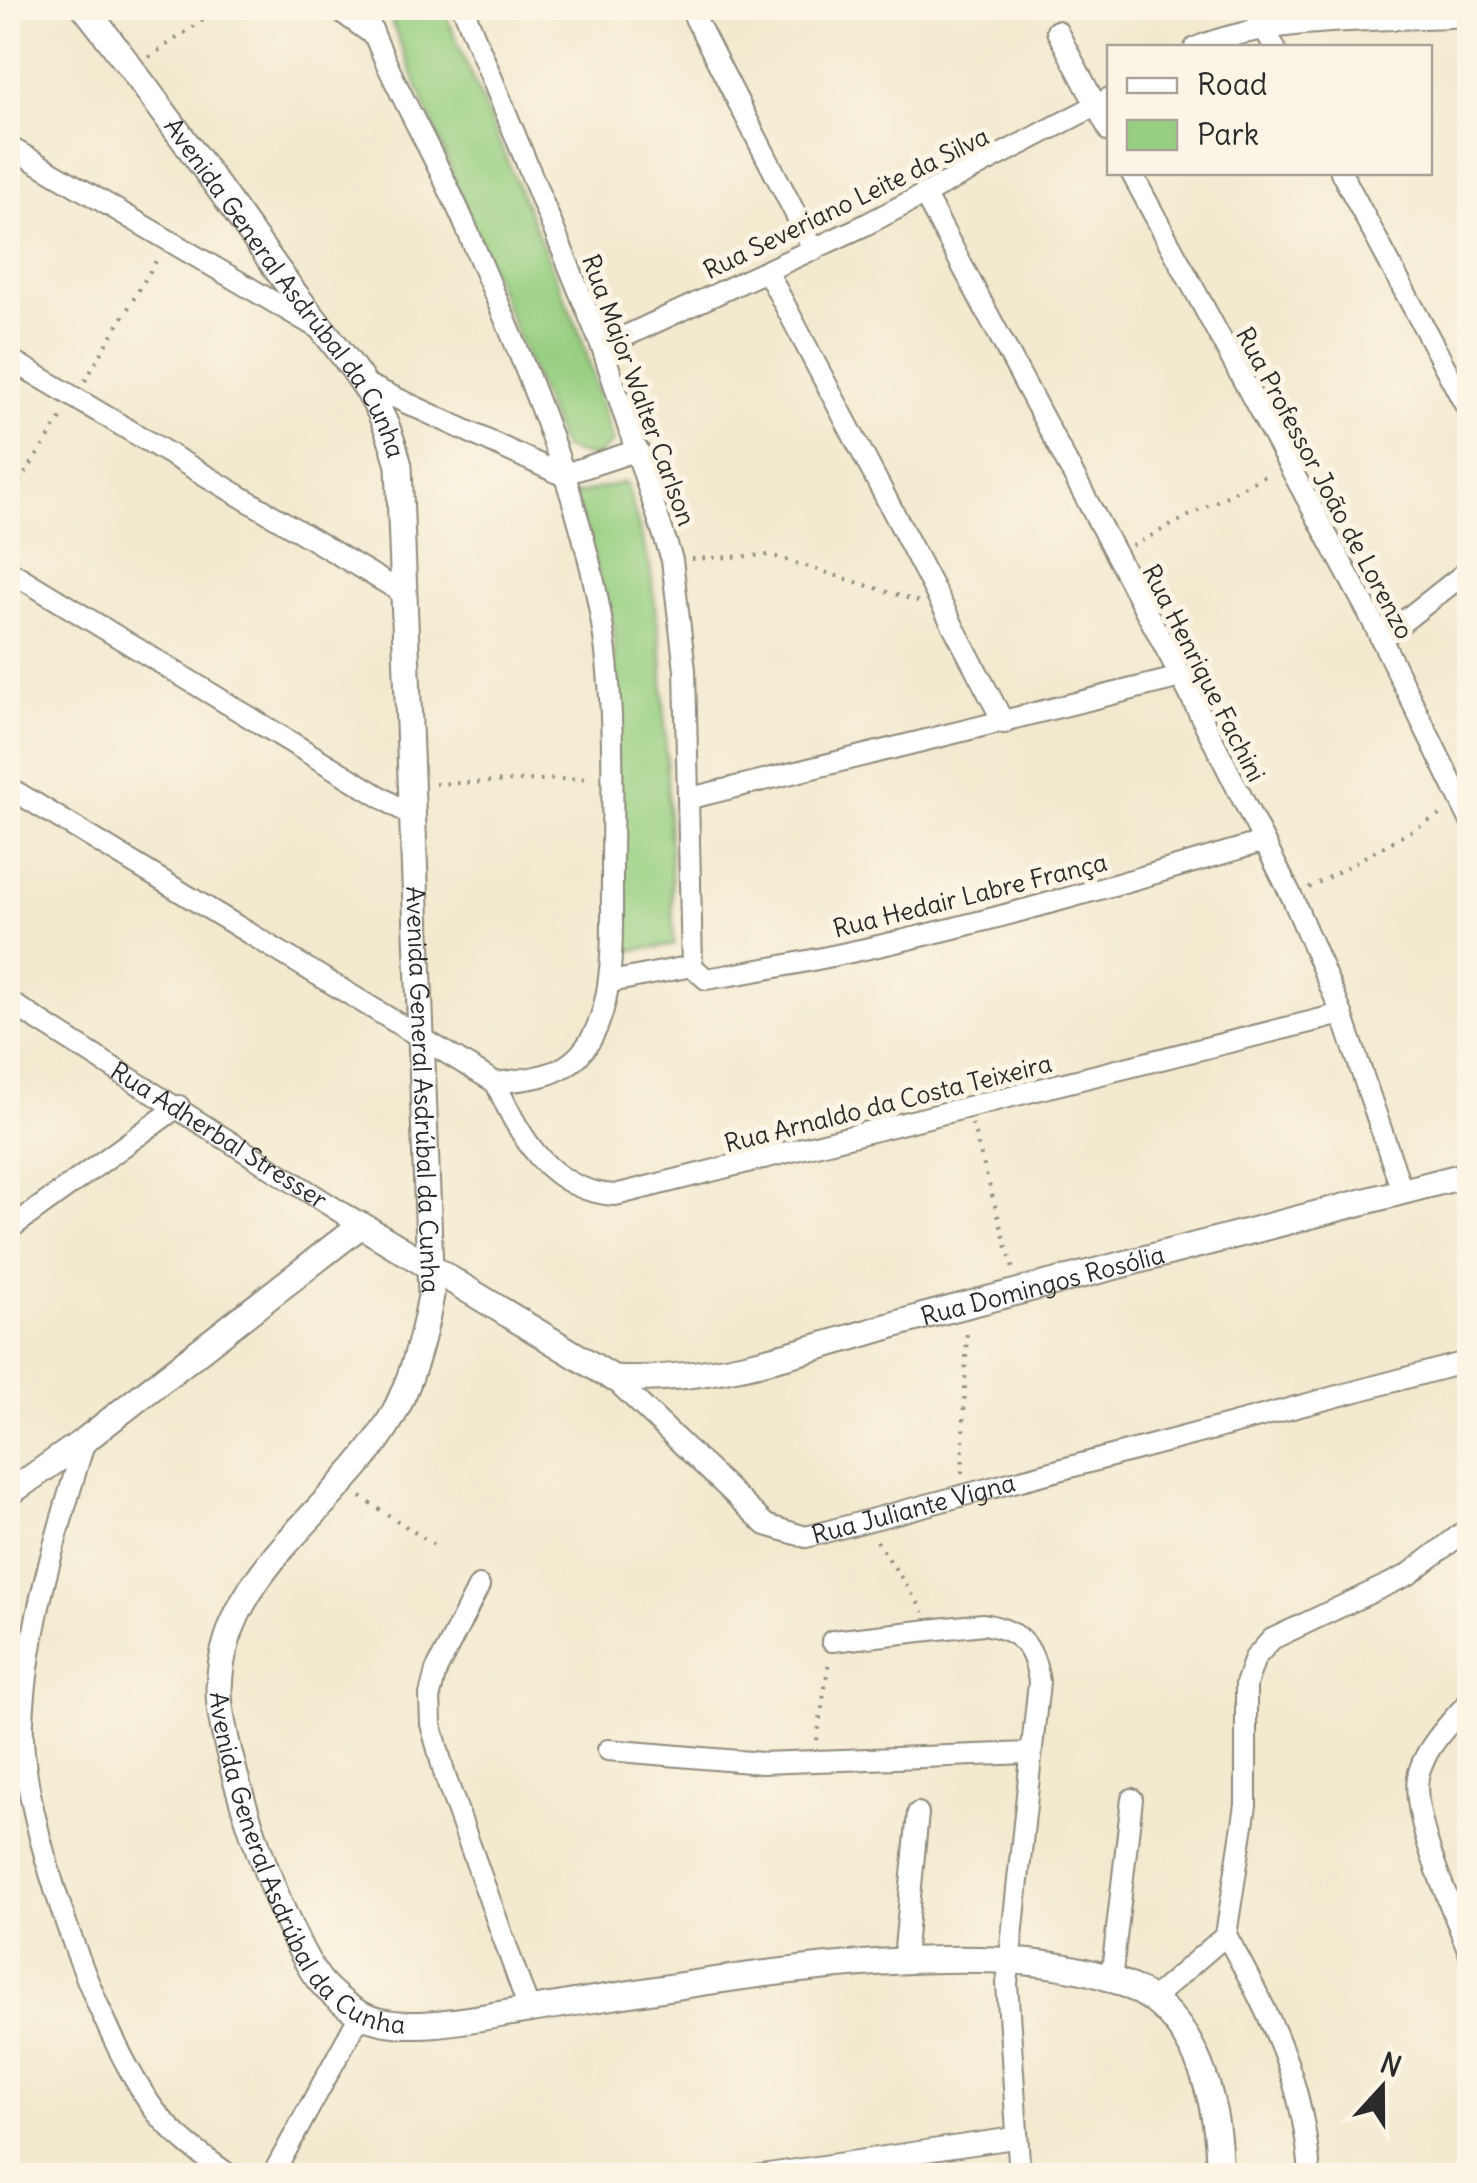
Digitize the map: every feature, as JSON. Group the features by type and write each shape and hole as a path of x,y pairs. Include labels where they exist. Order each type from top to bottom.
{"street":[{"name":"Avenida General Asdrúbal da Cunha","path":"85,8 320,329 368,385 392,437 399,466 430,1300 418,1352 391,1418 356,1465 276,1550 250,1592 227,1645 219,1688 226,1753 292,1932 320,1981 360,2015 406,2023 904,1959 1008,1960 1111,1981 1152,1999 1194,2051 1208,2093 1218,2176"},
{"path":"336,8 374,35"},
{"path":"8,787 496,1083 557,1071 576,1058 592,1036 611,982 612,778 604,643 578,524 466,226 364,8"},
{"name":"Rua Major Walter Carlson","path":"463,8 602,347 672,560 685,670 691,798 687,901 692,966"},
{"path":"690,8 814,250"},
{"path":"1253,8 1270,38"},
{"path":"1203,45 1223,36 1270,38 1470,16"},
{"path":"1057,32 1102,103"},
{"name":"Rua Severiano Leite da Silva","path":"602,347 768,273 1102,103"},
{"path":"8,146 167,243 320,329"},
{"name":"Rua Professor João de Lorenzo","path":"1133,175 1380,639 1466,809"},
{"path":"1343,175 1470,414"},
{"name":"Rua Henrique Fachini","path":"924,194 1180,676 1292,897 1342,1014 1402,1191"},
{"path":"768,273 939,605 1004,722"},
{"path":"8,358 403,594"},
{"path":"368,385 562,475 638,450"},
{"path":"1380,639 1470,569"},
{"path":"8,570 412,816"},
{"path":"691,798 1180,676"},
{"name":"Rua Hedair Labre França","path":"692,966 706,979 770,970 1051,904 1262,842"},
{"path":"611,982 692,966"},
{"name":"Rua Adherbal Stresser","path":"8,1001 179,1106 431,1270"},
{"name":"Rua Arnaldo da Costa Teixeira","path":"496,1083 515,1127 544,1164 579,1187 604,1194 656,1186 968,1110 1342,1014"},
{"path":"8,1230 179,1106"},
{"name":"Rua Domingos Rosólia","path":"613,1378 682,1378 714,1372 1470,1174"},
{"path":"8,1494 85,1440 361,1225"},
{"name":"Rua Juliante Vigna","path":"431,1270 613,1378 766,1525 806,1537 1470,1361"},
{"path":"85,1440 31,1634 22,1726 36,1831 86,1974 130,2070 158,2114 231,2176"},
{"path":"1310,2176 1294,2081 1275,2022 1226,1936 1246,1805 1246,1684 1255,1658 1272,1639 1408,1575 1470,1527"},
{"path":"480,1586 436,1671 430,1695 432,1724 451,1795 529,2009"},
{"path":"832,1641 983,1624 1008,1628 1024,1638 1035,1656 1039,1682 1008,1960 1014,2138 1020,2176"},
{"path":"1470,1700 1428,1752 1418,1773 1417,1804 1470,1955"},
{"path":"608,1750 699,1760 813,1762 1030,1754"},
{"path":"1111,1981 1132,1799"},
{"path":"904,1959 918,1812"},
{"path":"1152,1999 1226,1936"},
{"path":"272,2176 360,2015"},
{"path":"755,2176 1014,2138"}],"path":[{"path":"132,69 221,8"},
{"path":"8,500 167,243"},
{"path":"1116,554 1287,464"},
{"path":"672,560 770,555 892,596 939,605"},
{"path":"410,785 612,778"},
{"path":"1292,897 1466,809"},
{"path":"968,1110 1020,1292"},
{"path":"961,1493 968,1320"},
{"path":"357,1494 434,1545"},
{"path":"866,1524 934,1628"},
{"path":"813,1762 832,1641"}],"green space":[{"path":"386,8 443,8 581,337 613,442 595,458 563,449"},
{"path":"626,482 650,567 662,659 674,945 617,952 614,626 574,495"}]}
